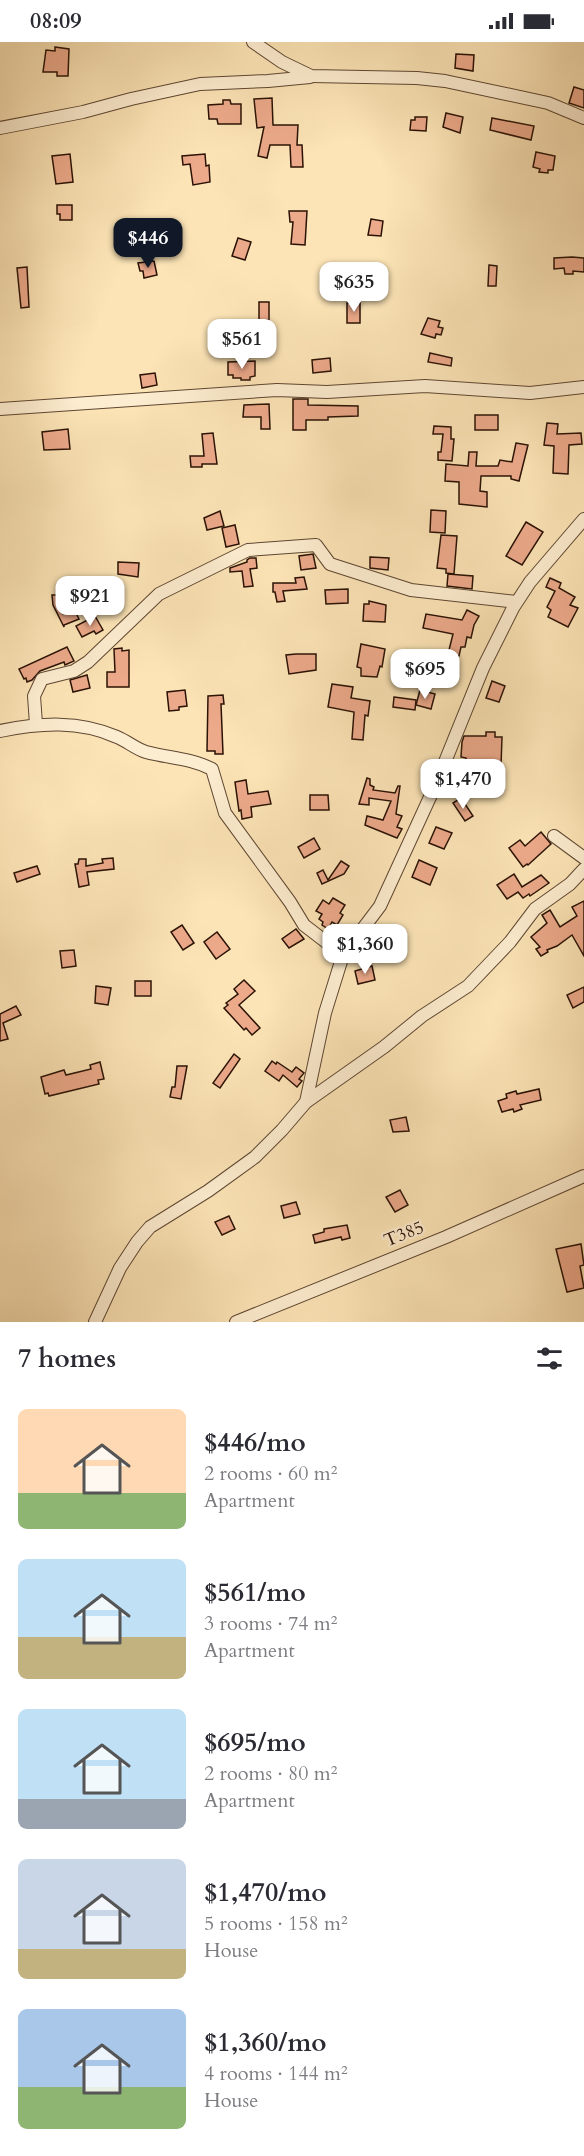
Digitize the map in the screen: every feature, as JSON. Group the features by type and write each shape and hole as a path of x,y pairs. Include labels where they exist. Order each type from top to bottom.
{"street":[{"path":"253,42 282,62 311,76"},
{"path":"0,128 82,112 200,84 268,81 311,76 417,78 445,81 548,103 584,118"},
{"path":"0,409 277,390 327,392 425,386 530,393 584,387"},
{"path":"306,1102 325,1013 343,955 380,906 436,784 483,668 516,602 530,582 584,519"},
{"path":"36,724 34,696 42,679 74,671 88,662 159,594 248,550 316,545 330,564 411,590 516,602"},
{"path":"0,730 36,724 72,724 116,736 144,752 199,762 212,769 225,813 290,902 304,925 343,955"},
{"path":"554,836 584,858"},
{"path":"95,1322 120,1268 150,1227 255,1157 306,1102 384,1047 422,1016 468,986 510,942 535,909 570,884 584,869"},
{"name":"T385","path":"236,1322 446,1237 584,1176"}],"building":[{"path":"55,47 69,49 68,76 57,76 57,72 43,72 46,50 55,51"},
{"path":"456,54 474,55 473,71 455,68"},
{"path":"574,87 584,90 584,108 569,103"},
{"path":"272,98 273,125 298,125 297,145 302,145 303,167 291,167 290,145 270,145 267,158 258,156 264,127 257,128 254,99"},
{"path":"223,100 230,100 231,104 241,104 241,124 218,124 217,119 209,119 208,105 223,104"},
{"path":"446,113 463,117 460,133 443,127"},
{"path":"415,117 427,117 426,131 410,130 411,120 415,120"},
{"path":"492,118 534,126 531,140 490,130"},
{"path":"536,152 555,156 553,170 548,170 548,173 539,172 540,169 533,167"},
{"path":"70,154 73,182 56,184 52,156"},
{"path":"205,154 206,166 209,165 210,182 193,185 190,164 183,165 182,156"},
{"path":"57,205 72,205 72,220 60,220"},
{"path":"289,211 307,211 305,245 291,244 293,222 290,222"},
{"path":"371,219 383,221 381,236 368,235"},
{"path":"238,238 251,242 245,260 232,256"},
{"path":"554,258 584,258 584,272 573,271 573,274 565,274 564,268 554,269"},
{"path":"154,261 157,275 144,278 138,263"},
{"path":"489,265 497,266 496,286 488,286"},
{"path":"27,267 29,307 21,308 17,268"},
{"path":"259,302 269,302 269,320 259,320"},
{"path":"347,303 360,303 360,323 347,323"},
{"path":"428,318 440,321 438,327 443,328 441,335 436,334 435,338 421,334"},
{"path":"430,353 452,358 451,366 428,362"},
{"path":"330,358 331,371 313,373 312,360"},
{"path":"255,361 255,376 250,377 250,380 241,380 241,378 228,375 228,362"},
{"path":"155,373 157,385 142,388 140,375"},
{"path":"293,399 308,399 308,405 358,406 358,416 306,420 306,430 293,430"},
{"path":"269,404 270,429 261,429 261,417 243,417 244,405"},
{"path":"475,415 498,415 498,430 475,430"},
{"path":"547,423 558,424 557,434 581,433 582,444 569,445 568,474 553,473 554,446 544,445"},
{"path":"434,426 451,427 451,439 454,439 452,461 438,460 443,434 433,434"},
{"path":"68,429 70,449 44,450 42,432"},
{"path":"213,433 217,464 191,467 190,456 204,456 202,434"},
{"path":"516,443 528,445 519,481 511,479 511,476 481,476 480,491 487,492 487,507 459,504 459,482 445,481 446,464 468,466 469,452 477,452 476,466 498,466 500,460 512,462"},
{"path":"431,510 446,511 445,533 430,532"},
{"path":"220,511 224,526 207,530 204,518"},
{"path":"526,522 543,532 522,565 506,556"},
{"path":"235,525 239,544 226,547 222,528"},
{"path":"441,535 457,536 454,574 446,573 446,569 437,568"},
{"path":"313,554 316,568 301,570 299,556"},
{"path":"370,557 389,558 388,570 370,568"},
{"path":"250,558 256,558 257,568 250,569 253,586 244,587 242,571 230,572 230,568 247,562"},
{"path":"118,562 139,563 138,577 118,574"},
{"path":"448,574 473,576 472,589 447,586"},
{"path":"304,577 307,589 283,591 285,601 277,602 275,592 273,592 273,583 296,583 295,578"},
{"path":"550,578 561,583 559,588 575,597 570,605 578,608 568,627 548,617 551,610 547,607 555,591 546,587"},
{"path":"348,589 348,603 326,604 325,590"},
{"path":"52,595 61,595 63,614 74,609 79,619 64,627 53,605"},
{"path":"369,601 386,605 385,622 363,621 364,604 369,604"},
{"path":"467,610 479,616 471,638 467,637 465,647 461,647 459,656 448,654 453,634 423,628 426,614 462,620"},
{"path":"95,616 103,630 96,634 94,631 82,637 76,626"},
{"path":"361,644 385,649 382,667 380,666 377,677 361,676 361,668 357,667"},
{"path":"67,647 74,661 65,665 64,662 40,671 27,682 26,678 24,679 19,669"},
{"path":"122,648 122,651 129,650 129,687 107,687 107,672 115,672 114,649"},
{"path":"316,654 316,670 289,674 286,655"},
{"path":"87,675 90,688 73,692 70,680"},
{"path":"492,681 505,686 499,702 486,698"},
{"path":"332,684 353,687 351,698 370,701 368,716 365,715 363,740 352,739 354,712 328,707"},
{"path":"185,690 187,706 169,711 167,692"},
{"path":"420,690 435,694 431,709 416,705"},
{"path":"223,695 224,704 221,704 223,754 215,754 215,751 207,751 208,696"},
{"path":"394,697 416,700 415,710 393,707"},
{"path":"486,732 495,732 495,737 502,737 501,766 504,790 489,792 485,762 466,761 466,758 461,757 464,736 486,736"},
{"path":"367,778 370,779 370,785 374,787 373,790 395,793 400,786 396,814 402,816 397,827 402,829 397,838 365,825 367,816 383,820 391,801 369,798 369,805 359,804"},
{"path":"246,780 248,794 268,791 271,804 251,807 252,817 242,819 235,782"},
{"path":"310,795 328,795 329,810 310,810"},
{"path":"461,798 473,816 465,821 453,803"},
{"path":"436,827 452,833 444,849 429,843"},
{"path":"541,832 551,844 523,867 509,848 520,840 525,846"},
{"path":"314,838 320,849 304,858 298,847"},
{"path":"113,858 114,869 87,872 89,885 79,887 75,864 78,864 79,859 86,859 86,866 103,863 102,859"},
{"path":"419,860 437,868 430,885 412,877"},
{"path":"341,861 349,866 344,874 322,884 317,873 323,870 328,880"},
{"path":"37,866 40,874 17,882 14,873"},
{"path":"514,874 522,887 541,875 549,883 530,896 529,894 523,898 518,892 507,899 497,885"},
{"path":"333,898 345,905 340,913 343,915 337,925 332,922 328,929 319,919 322,914 316,911 323,900 329,904"},
{"path":"584,901 584,956 572,935 541,956 536,949 540,947 531,937 547,923 542,915 550,910 560,927 577,916 572,907"},
{"path":"182,925 194,943 183,950 171,932"},
{"path":"296,929 304,939 289,948 282,939"},
{"path":"217,932 230,949 216,959 204,942"},
{"path":"74,950 76,966 62,968 60,951"},
{"path":"372,966 375,980 358,984 355,971"},
{"path":"244,980 255,991 239,1005 260,1028 252,1035 246,1028 244,1030 224,1008 228,1005 226,1003 238,994 234,989"},
{"path":"135,981 151,981 151,996 135,996"},
{"path":"96,986 111,988 108,1005 95,1003"},
{"path":"584,987 584,1002 573,1008 567,995"},
{"path":"16,1006 21,1015 3,1023 8,1039 0,1041 0,1014"},
{"path":"234,1054 240,1059 220,1088 213,1083"},
{"path":"272,1061 292,1072 296,1067 304,1073 297,1087 283,1075 279,1081 265,1071"},
{"path":"100,1062 104,1079 98,1080 99,1084 49,1096 48,1093 45,1094 41,1077 64,1070 66,1075 91,1069 90,1065"},
{"path":"177,1066 187,1066 181,1099 170,1097 172,1087 175,1087"},
{"path":"539,1089 541,1100 520,1105 522,1109 514,1112 513,1109 502,1112 498,1101 507,1098 506,1094"},
{"path":"406,1117 409,1131 393,1132 390,1120"},
{"path":"400,1190 408,1205 395,1212 386,1197"},
{"path":"296,1202 300,1214 284,1218 281,1206"},
{"path":"229,1216 235,1229 222,1235 215,1222"},
{"path":"347,1225 350,1238 342,1240 341,1237 315,1243 313,1235 324,1232 324,1229"},
{"path":"581,1244 584,1265 580,1266 584,1288 567,1292 556,1249"}]}
